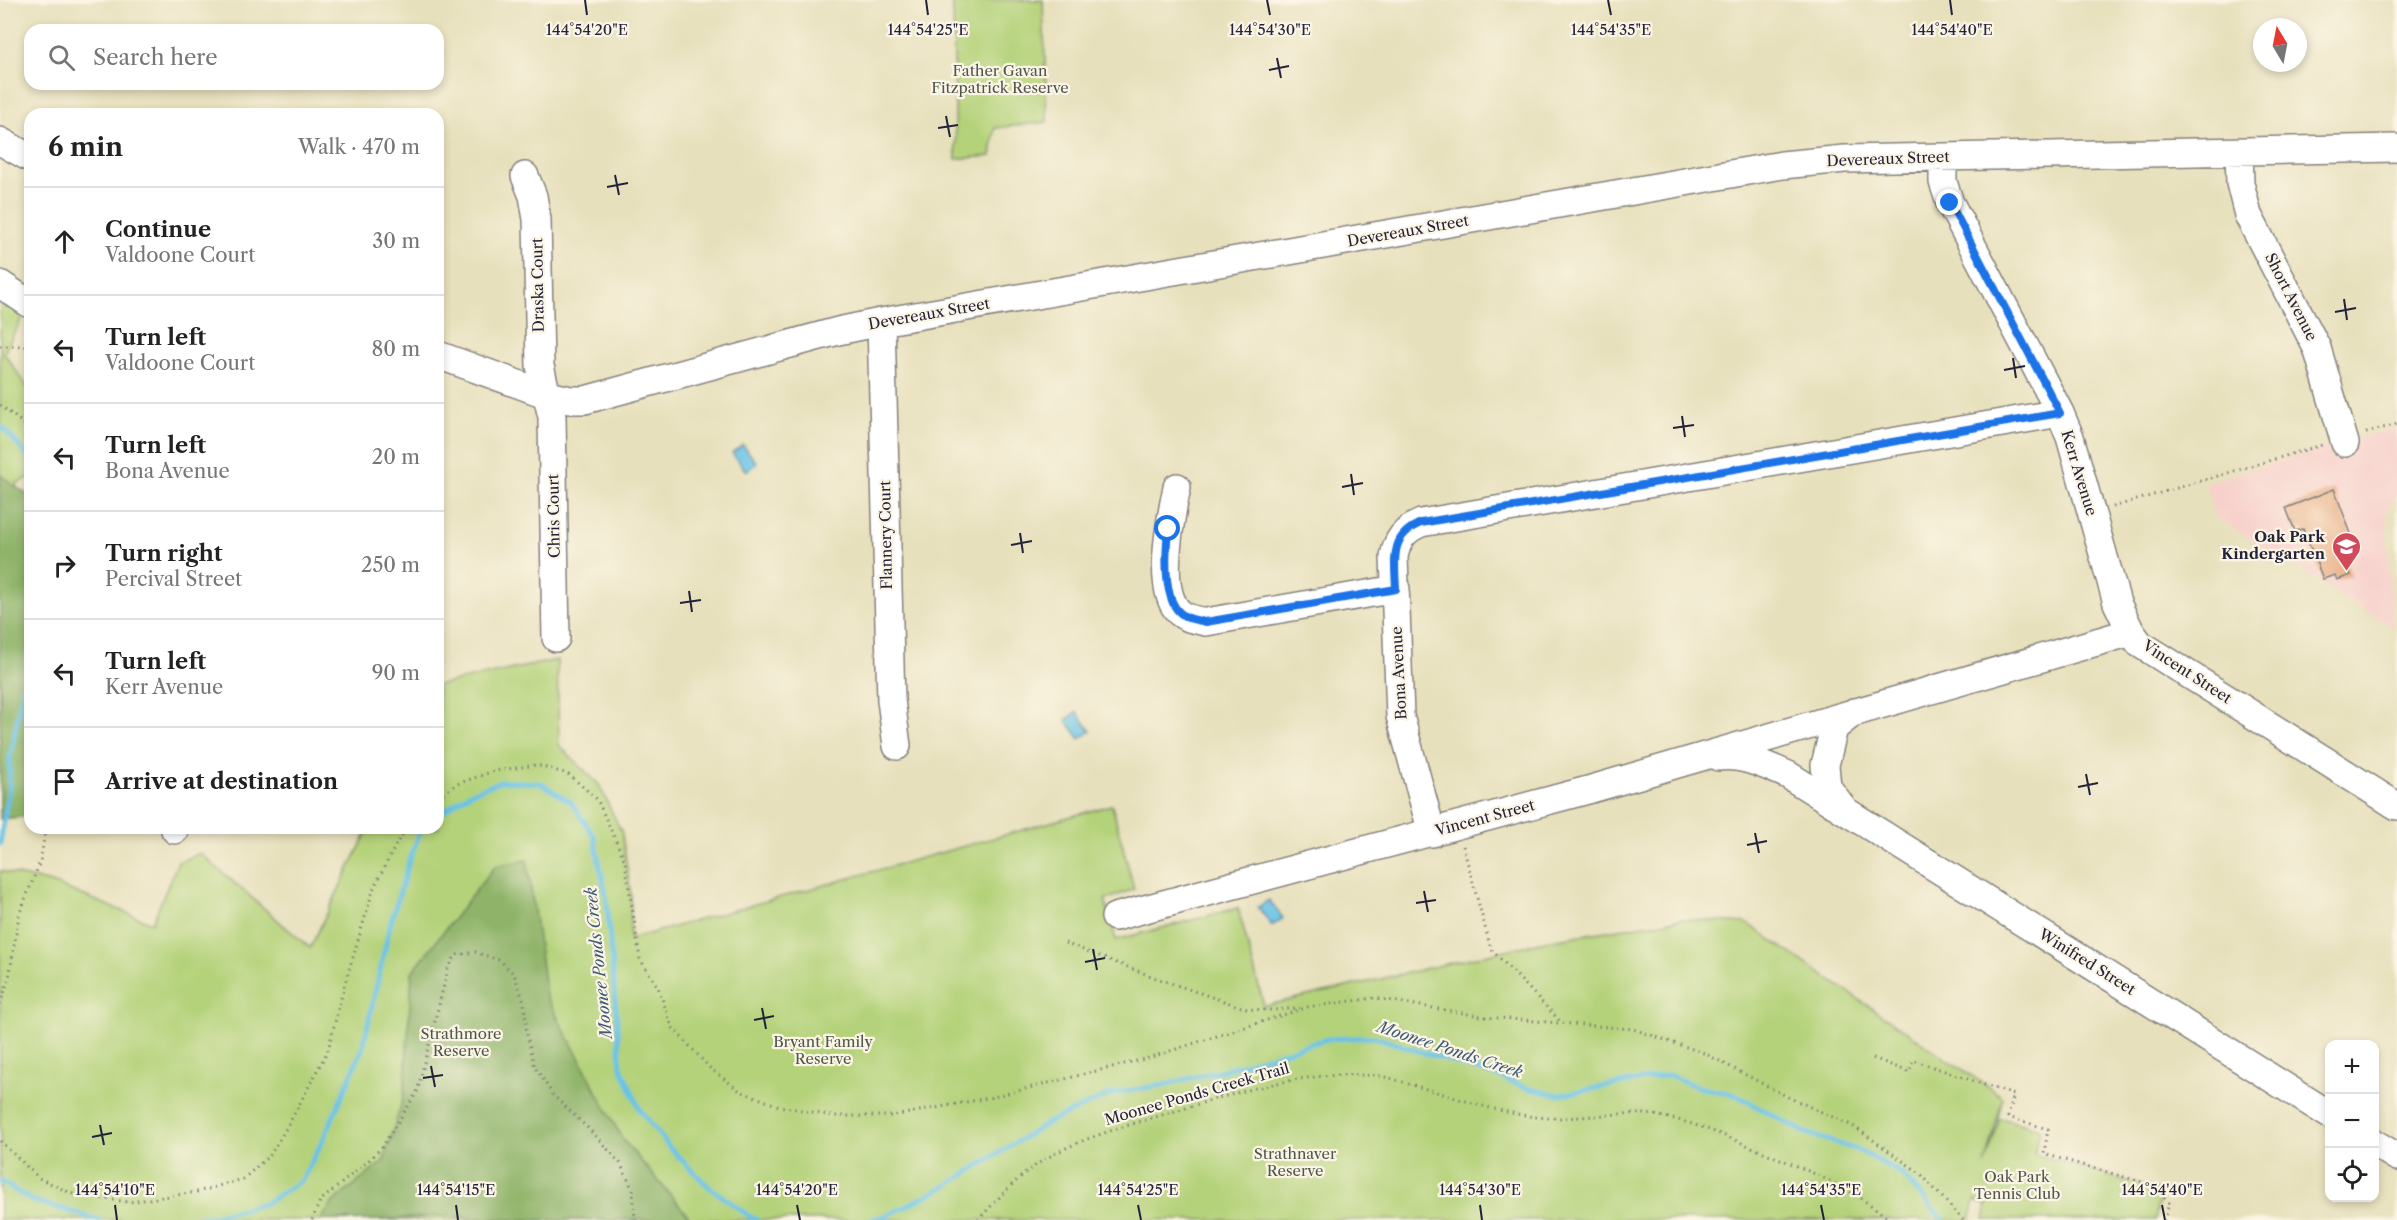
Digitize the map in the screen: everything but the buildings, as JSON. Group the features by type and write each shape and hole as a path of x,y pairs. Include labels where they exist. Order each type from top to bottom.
{"street":[{"path":"0,141 24,155"},
{"name":"Devereaux Street","path":"444,357 548,395 570,400 585,400 838,331 881,322 1782,165 1845,159 2397,148"},
{"name":"Short Avenue","path":"2239,152 2240,183 2248,215 2317,348 2345,441"},
{"name":"Kerr Avenue","path":"1943,158 1943,182 1950,203 2060,413 2070,437 2117,603 2131,632"},
{"name":"Draska Court","path":"525,176 534,196 537,219 540,366 548,395"},
{"path":"0,284 24,292"},
{"name":"Flannery Court","path":"881,322 891,700 897,747"},
{"name":"Chris Court","path":"548,395 552,417 556,638"},
{"name":"Bona Avenue","path":"1432,833 1400,716 1396,546 1410,528 1421,523 2060,413"},
{"path":"1177,487 1168,529 1167,556 1171,596 1174,607 1181,615 1206,622 1396,589"},
{"name":"Vincent Street","path":"1115,917 1432,833 2131,632 2140,644 2397,806"},
{"name":"Vincent Street","path":"1825,765 1834,728 1854,712"},
{"name":"Winifred Street","path":"1687,761 1730,756 1746,759 1788,775 2325,1112"},
{"name":"Winifred Street","path":"1825,765 1827,787 1844,809"},
{"path":"2379,1146 2397,1157"}],"path":[{"path":"0,346 24,346"},
{"path":"0,405 24,424"},
{"path":"2378,430 2397,424"},
{"path":"2108,509 2345,441"},
{"path":"444,793 457,784 494,771 536,765 568,774 590,793 597,800 625,861 640,959 658,987 672,1027 717,1074 740,1091 779,1106 833,1116 893,1116 993,1097 1148,1058 1308,1007"},
{"path":"0,1004 9,978 19,915 40,862 45,834"},
{"path":"0,1141 39,1178 75,1195 129,1202 197,1192 243,1179 270,1155 328,1050 343,990 374,887 403,834"},
{"path":"1462,842 1491,949 1561,1023"},
{"path":"1065,943 1247,1009 1272,1010 1308,1007 1375,998 1486,1017 1633,1029 1704,1053 1788,1097 1853,1126 1920,1173 1963,1220"},
{"path":"312,1220 320,1201 366,1163 382,1146 399,1122 417,1092 448,969 456,955 475,952 499,960 514,974 524,1002 527,1035 535,1067 553,1095 593,1133 620,1163 633,1191 635,1220"},
{"path":"1873,1058 1910,1072 1913,1060 2014,1095 2008,1117 2048,1129 2044,1154 2152,1185 2169,1203 2165,1220"},
{"name":"Moonee Ponds Creek Trail","path":"978,1220 1022,1175 1041,1162 1087,1140 1246,1090 1290,1079 1335,1074 1382,1076 1501,1110 1535,1116 1559,1118 1643,1114 1672,1119 1738,1141 1826,1177 1854,1193 1890,1220"}],"shaded area":[{"name":"Oak Park Kindergarten","path":"2397,427 2397,492 2386,510 2392,627 2214,516 2205,483"}],"green space":[{"name":"Father Gavan Fitzpatrick Reserve","path":"1043,0 1047,122 995,128 991,156 956,159 953,3"},
{"path":"0,296 24,311 4,353 24,382 24,480 16,484 24,528 24,583 0,718"},
{"path":"0,475 24,493 24,817 0,819"},
{"name":"Strathmore Reserve","path":"557,660 559,745 599,785 622,833 631,895 630,939 1112,805 1134,889 1105,900 1116,940 1238,908 1264,1006 1545,941 1682,919 1746,923 2003,1097 1985,1165 2000,1118 2040,1129 2034,1154 2161,1191 2155,1220 1984,1220 1987,1205 1975,1201 1970,1220 0,1220 0,871 52,883 152,923 178,862 200,853 310,948 366,834 444,834 444,684"},
{"path":"527,860 546,996 623,1140 692,1220 511,1220 442,1216 377,1220 321,1220 333,1202 383,1162 404,1096 412,972 495,866"}],"water":[{"path":"743,445 757,463 746,471 732,453"},
{"path":"1077,712 1091,731 1080,739 1066,720"},
{"path":"1269,900 1283,918 1272,926 1258,907"}],"waterway":[{"name":"Moonee Ponds Creek","path":"0,427 24,452"},
{"name":"Moonee Ponds Creek","path":"0,844 9,788 10,757 24,683"},
{"name":"Moonee Ponds Creek","path":"444,811 470,793 502,781 540,783 571,802 594,836 606,895 621,1067 640,1110 670,1148 708,1186 757,1220"},
{"name":"Moonee Ponds Creek","path":"184,1220 218,1215 266,1203 302,1180 324,1138 363,1047 390,925 420,834"},
{"name":"Moonee Ponds Creek","path":"871,1220 888,1215 946,1186 1049,1122 1111,1094 1167,1084 1223,1070 1327,1039 1375,1037 1494,1075 1530,1089 1559,1095 1669,1075 1698,1087 1736,1095 1806,1133 1860,1151 1901,1173 1943,1220"},
{"name":"Moonee Ponds Creek","path":"0,1181 31,1200 99,1220"}],"place":[{"name":"Oak Park Kindergarten","path":"2346,572"}],"route":[{"path":"1168,529 1167,573 1174,607 1181,615 1192,620 1206,622 1396,589 1396,546 1410,528 1421,523 2060,413 1950,203"}],"park label":[{"name":"Bryant Family Reserve","path":"823,1050"},
{"name":"Strathnaver Reserve","path":"1295,1162"},
{"name":"Oak Park Tennis Club","path":"2017,1186"}]}
